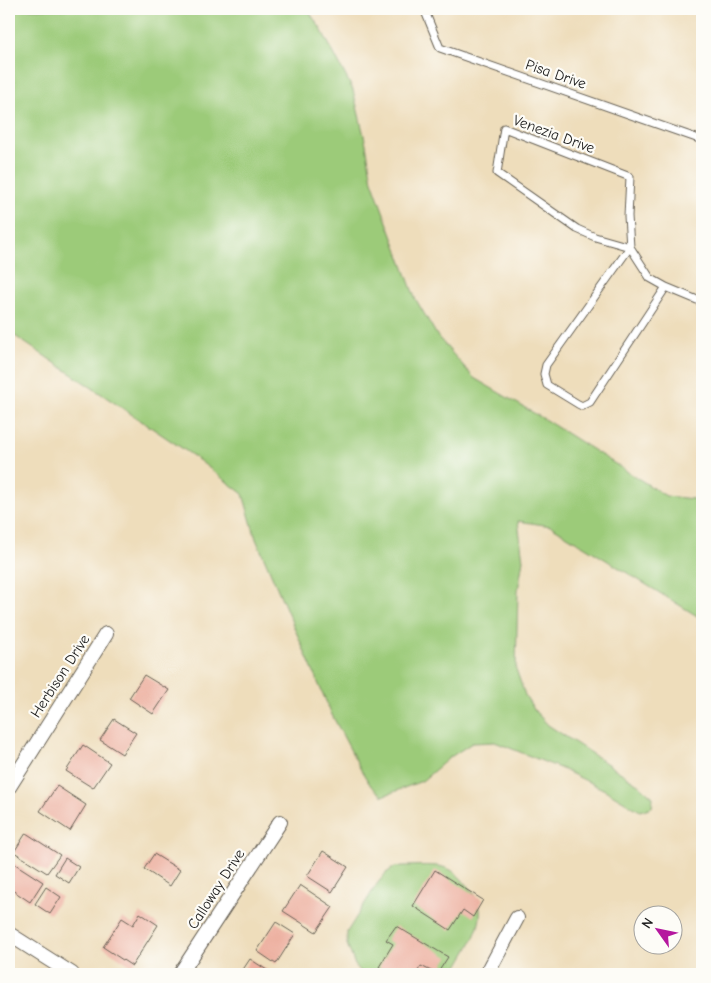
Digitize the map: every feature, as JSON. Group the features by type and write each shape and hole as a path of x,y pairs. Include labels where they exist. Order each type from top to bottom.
{"street":[{"name":"Herbison Drive","path":"9,786 106,634"},
{"name":"Calloway Drive","path":"180,974 280,822"},
{"path":"487,974 517,918"},
{"path":"9,934 72,974"}],"lane":[{"name":"Pisa Drive","path":"424,9 440,48 702,140"},
{"name":"Venezia Drive","path":"630,247 595,237 577,229 497,174 504,128 630,177 628,216 630,247 650,278 702,302"},
{"path":"630,247 546,365 544,374 547,385 582,406 590,402 666,287"}],"green space":[{"path":"9,9 307,9 321,29 353,90 366,144 372,181 415,298 438,337 474,378 544,419 666,496 702,500 702,619 551,526 518,521 523,560 518,590 516,669 525,695 535,711 548,725 638,784 653,797 652,807 640,811 605,790 562,769 495,742 472,743 449,758 422,781 383,796 371,786 332,715 256,539 243,494 192,455 9,332"},
{"path":"431,866 449,869 460,878 477,899 480,907 479,924 472,942 453,974 363,974 355,965 347,944 347,932 386,873 395,867"}],"building":[{"path":"144,675 169,690 153,714 129,698"},
{"path":"114,719 136,733 122,754 100,740"},
{"path":"83,745 110,763 93,788 66,771"},
{"path":"57,786 86,805 70,831 40,811"},
{"path":"26,833 60,855 47,873 14,852"},
{"path":"323,851 348,867 332,892 307,876"},
{"path":"154,854 180,870 170,886 144,869"},
{"path":"65,858 79,867 69,883 55,874"},
{"path":"9,860 43,882 30,902 9,888"},
{"path":"435,870 483,900 473,917 463,910 450,930 413,906"},
{"path":"300,885 333,907 316,932 283,911"},
{"path":"46,887 61,897 50,914 35,904"},
{"path":"140,913 158,925 132,966 103,947 122,918 133,925"},
{"path":"276,922 295,934 276,964 257,951"},
{"path":"396,926 448,957 437,974 421,966 416,974 390,974 379,967 393,944 386,940"},
{"path":"250,959 270,972 269,974 240,974"}]}
